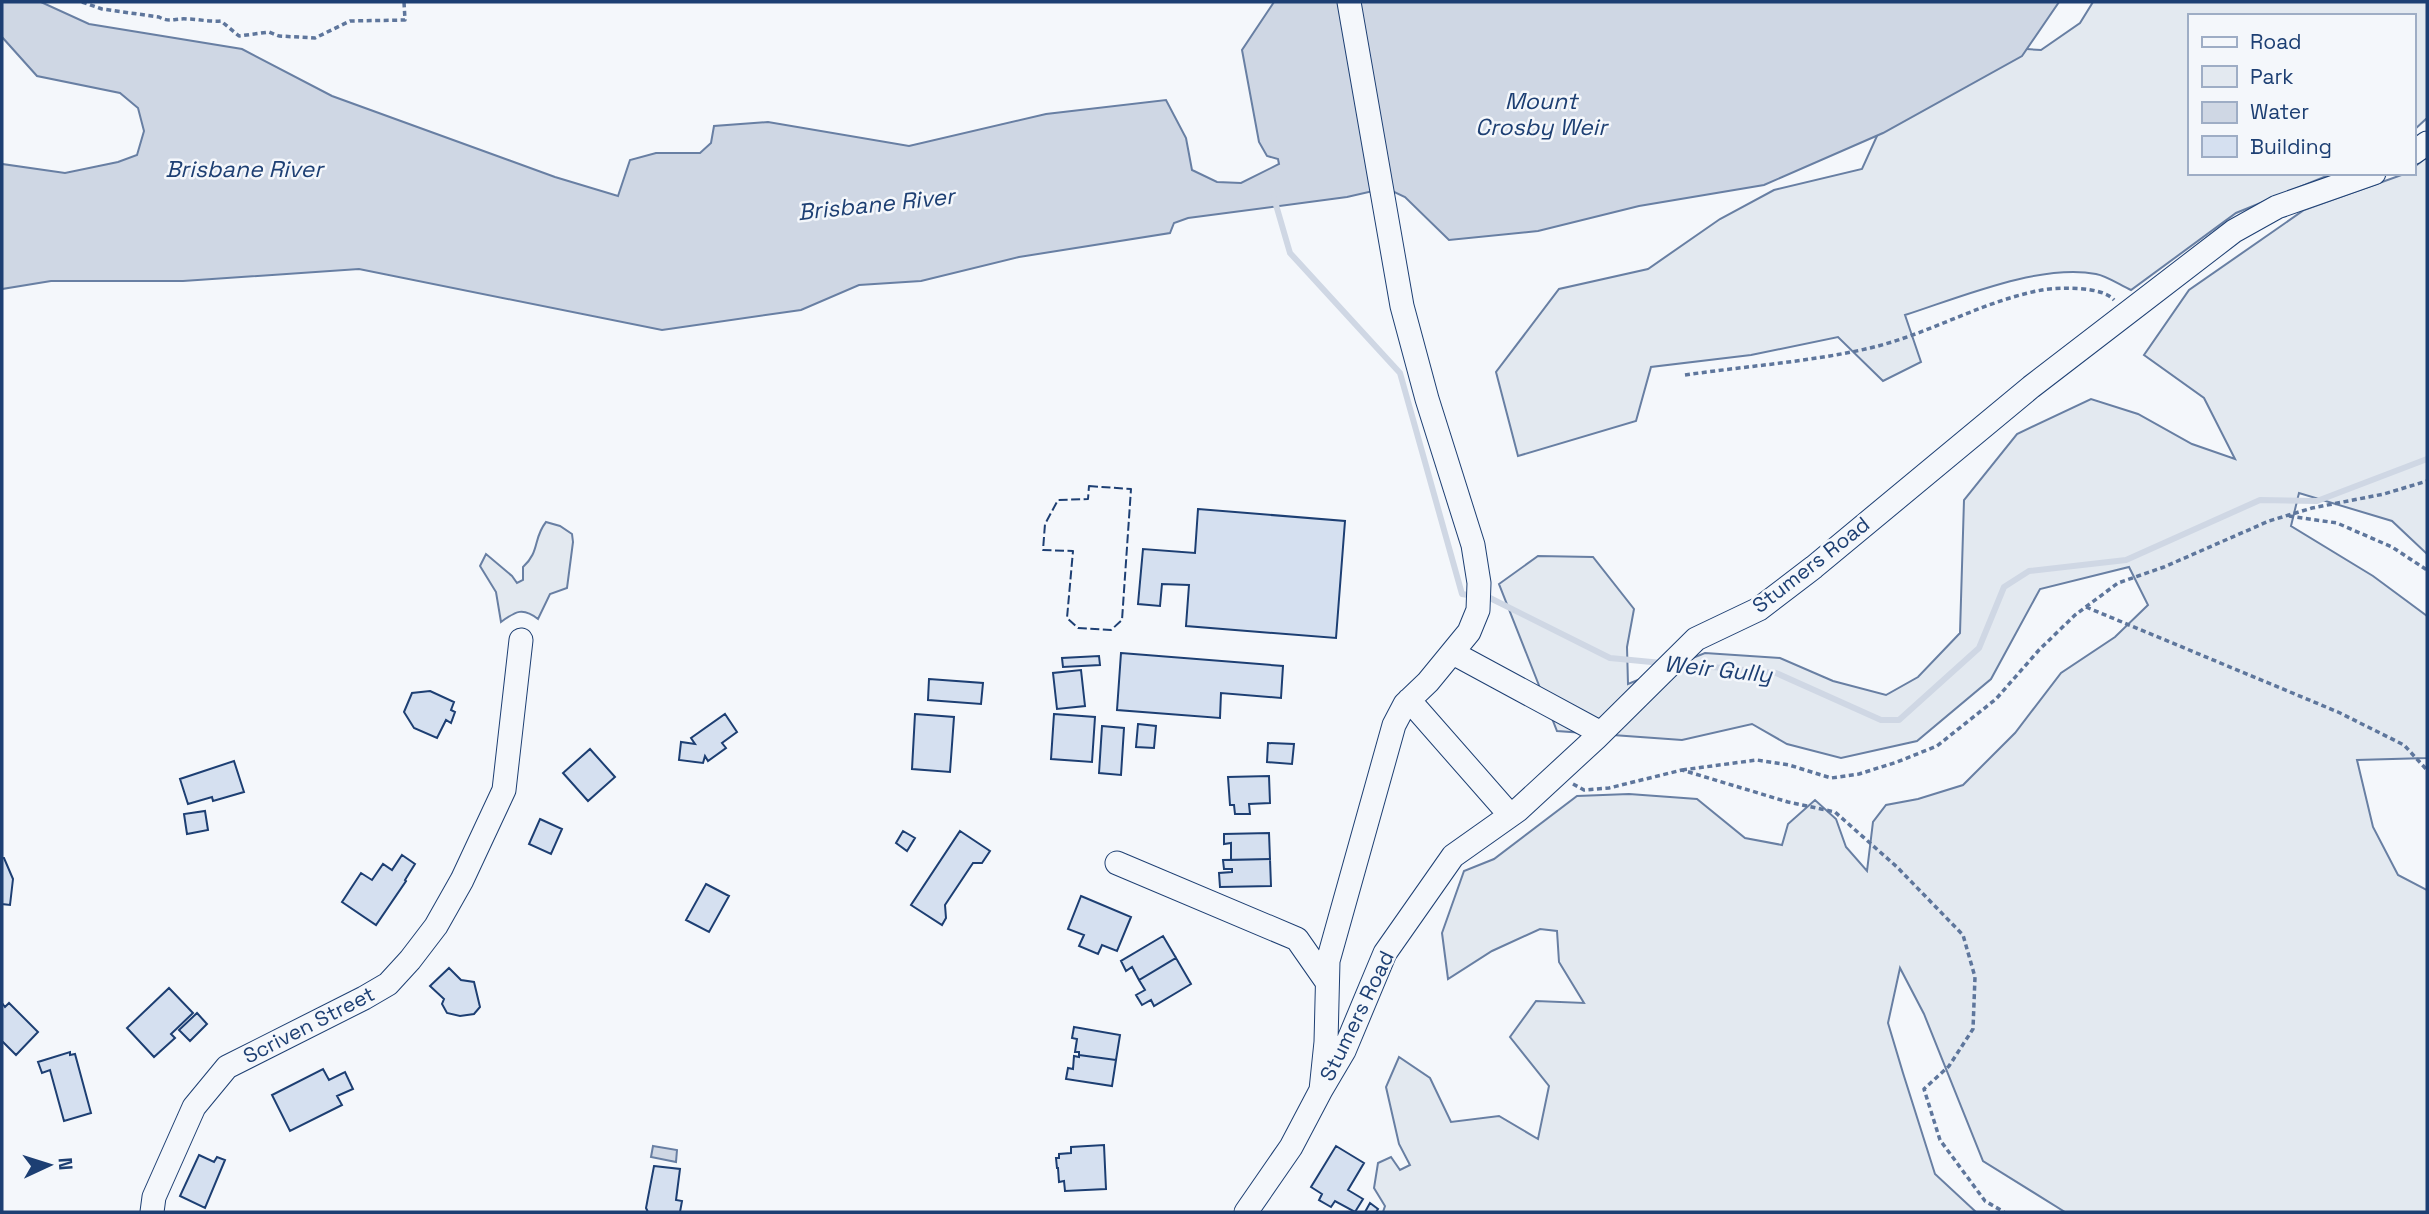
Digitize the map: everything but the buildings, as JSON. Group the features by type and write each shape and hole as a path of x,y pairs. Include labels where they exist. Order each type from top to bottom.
{"street":[{"name":"Stumers Road","path":"1321,1090 1328,961 1394,725 1409,700 1469,632 1478,610 1479,583 1473,545 1427,399 1402,306 1349,2"},
{"name":"Stumers Road","path":"1246,1212 1291,1147 1344,1051 1385,953 1453,856 1510,815 1556,775 1696,639 1759,609 1803,576 2031,387 2234,231 2277,207 2368,175"},
{"name":"Scriven Street","path":"152,1212 154,1197 194,1107 227,1068 388,984 436,926 504,790 521,640"},
{"path":"1453,653 1601,733"},
{"path":"1409,700 1510,815"},
{"path":"1117,863 1297,939 1327,982"}],"path":[{"path":"82,2 102,9 159,17 167,21 221,21 239,36 269,32 279,36 315,38 350,21 405,20 404,2"},
{"path":"1685,374 1870,348 1926,331 1987,305 2044,289 2087,289 2110,296 2126,315"},
{"path":"1556,775 1584,790 1609,788 1682,770 1757,760 1788,765 1831,778 1859,774 1897,762 1937,746 1996,699 2039,650 2086,607 2118,583 2164,568 2223,540 2287,516 2384,494 2427,481"},
{"path":"2287,516 2337,523 2392,547 2427,570"},
{"path":"2086,607 2338,712 2404,745 2427,770"},
{"path":"1682,770 1788,802 1835,812 1897,867 1964,936 1975,977 1973,1029 1949,1066 1924,1088 1940,1140 1985,1201 2004,1212"},
{"path":"1994,1206 1996,1212"}],"green space":[{"path":"2093,2 2427,2 2427,118 2415,129 2415,14 2188,14 2188,175 2329,175 2236,213 2131,290 2096,274 2050,273 2000,284 1905,315 1921,362 1883,381 1838,337 1751,355 1651,367 1636,421 1518,456 1496,372 1559,289 1648,269 1720,219 1774,190 1862,169 1892,103 1982,46 2041,50 2080,23"},
{"path":"2427,157 2427,554 2392,521 2299,493 2291,526 2373,576 2427,616 2427,758 2357,760 2373,827 2398,875 2427,890 2427,1212 2065,1212 1983,1161 1924,1014 1900,968 1888,1023 1903,1073 1935,1174 1976,1212 1383,1212 1385,1206 1374,1188 1378,1163 1391,1157 1400,1170 1410,1165 1399,1144 1386,1087 1399,1057 1430,1078 1451,1122 1499,1116 1538,1139 1549,1086 1510,1037 1536,1001 1584,1003 1559,962 1557,931 1540,929 1492,951 1448,979 1442,933 1464,871 1494,859 1577,796 1629,794 1697,799 1745,838 1782,845 1788,824 1815,800 1836,819 1846,847 1867,871 1873,822 1886,805 1918,799 1963,785 2015,733 2061,673 2115,637 2148,605 2129,567 2040,589 1991,679 1917,741 1841,758 1787,744 1752,724 1682,740 1557,731 1499,584 1538,556 1593,557 1634,609 1627,647 1628,684 1705,653 1780,658 1833,681 1886,695 1918,677 1960,633 1964,500 2017,434 2091,399 2138,414 2192,444 2235,459 2204,398 2144,355 2189,290 2304,210 2401,175 2415,175 2415,166"},
{"path":"546,522 560,526 572,534 567,588 550,594 538,619 520,612 501,622 496,592 480,566 486,554 517,583 523,580 523,567 532,556"}],"water":[{"name":"Brisbane River","path":"2,2 41,2 89,24 242,49 332,96 555,177 618,196 630,160 656,153 700,153 711,143 714,126 768,122 909,146 1046,114 1166,100 1186,138 1192,170 1217,182 1241,183 1279,164 1278,159 1267,156 1259,142 1242,50 1274,2 2059,2 2022,56 1883,133 1764,185 1639,206 1538,231 1449,240 1405,197 1386,188 1347,197 1188,218 1174,223 1170,233 1019,257 921,281 859,285 801,310 662,330 359,269 183,281 51,281 2,289 2,164 65,173 118,162 137,155 144,131 138,108 120,93 37,76 2,37"},
{"path":"653,1146 677,1150 676,1162 651,1157"}],"waterway":[{"name":"Weir Gully","path":"1274,198 1290,253 1400,373 1462,594 1474,596"},
{"name":"Weir Gully","path":"1680,664 1776,673 1881,720 1899,720 1979,648 2004,587 2029,571 2126,560 2260,500 2317,501 2427,459"},
{"name":"Weir Gully","path":"1484,597 1610,658 1662,663"}],"fence":[{"path":"1089,486 1131,489 1122,620 1111,630 1078,628 1067,618 1073,551 1043,550 1045,524 1058,500 1088,499 1089,486"}],"water label":[{"name":"Mount Crosby Weir","path":"1541,114"}]}
